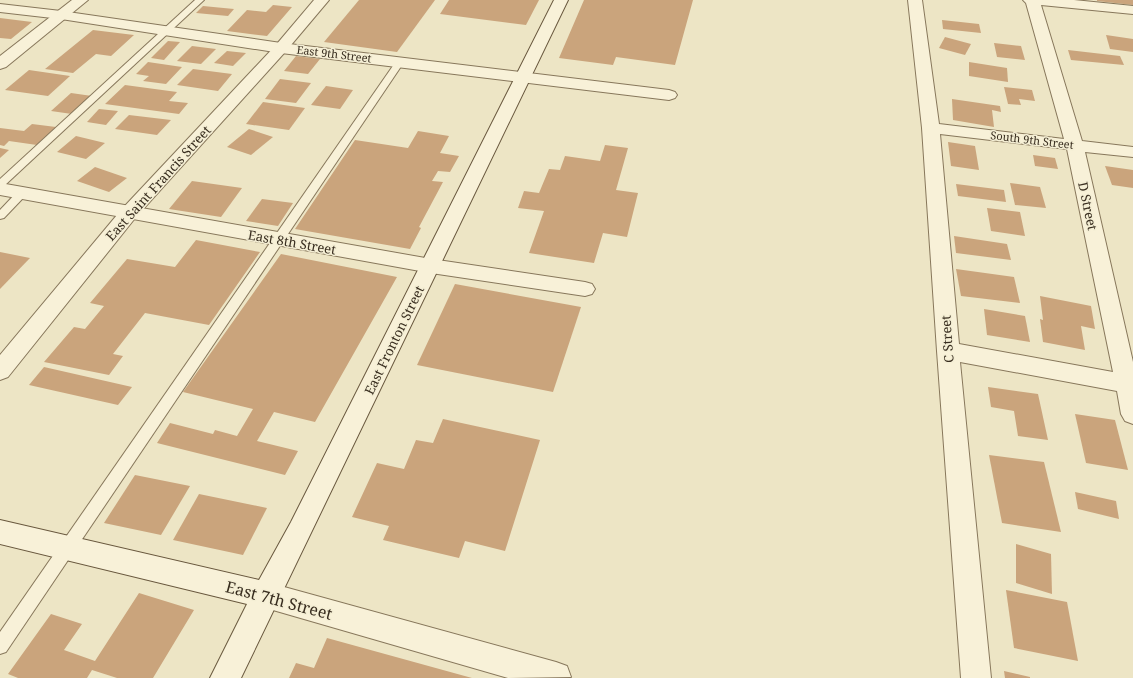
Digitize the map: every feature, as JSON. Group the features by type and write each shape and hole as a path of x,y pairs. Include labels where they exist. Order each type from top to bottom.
{"street":[{"path":"0,64 81,0"},
{"name":"East Saint Francis Street","path":"0,371 129,213 281,48 322,0"},
{"name":"East Fronton Street","path":"225,678 431,266 522,77 561,0"},
{"name":"C Street","path":"915,0 931,128 948,351 976,678"},
{"path":"1031,0 1133,10"},
{"name":"D Street","path":"1031,0 1075,145 1130,385 1133,414"},
{"name":"East 9th Street","path":"0,8 61,15 281,48 669,96"},
{"name":"South 9th Street","path":"931,128 1133,152"},
{"name":"East 8th Street","path":"0,190 431,266 586,289"},
{"path":"948,351 1130,385"},
{"name":"East 7th Street","path":"0,532 266,594 556,678"}],"lane":[{"path":"0,184 200,0"},
{"path":"0,646 400,62"},
{"path":"0,216 22,193"}],"building":[{"path":"359,0 435,0 397,52 324,42"},
{"path":"449,0 539,0 526,25 440,14"},
{"path":"584,0 693,0 675,65 616,57 613,65 559,58"},
{"path":"1133,0 1133,5 1097,1"},
{"path":"273,5 292,7 267,36 227,31 247,10 266,12"},
{"path":"203,6 234,9 228,16 196,13"},
{"path":"0,18 32,22 11,39 0,38"},
{"path":"942,20 979,24 981,33 943,29"},
{"path":"93,30 134,35 111,56 96,54 73,73 45,69"},
{"path":"1106,35 1133,39 1133,52 1110,49"},
{"path":"945,37 971,44 965,55 939,48"},
{"path":"168,41 180,42 164,60 151,58"},
{"path":"994,43 1021,46 1025,60 997,57"},
{"path":"192,46 216,49 201,64 177,61"},
{"path":"1068,50 1120,56 1124,65 1071,60"},
{"path":"227,51 246,53 233,66 214,63"},
{"path":"296,56 320,59 308,74 284,71"},
{"path":"148,62 182,67 166,84 143,81 149,76 136,74"},
{"path":"969,62 1007,68 1008,82 969,76"},
{"path":"193,69 232,74 218,91 177,85"},
{"path":"29,70 70,76 48,96 5,90"},
{"path":"280,79 311,83 296,103 265,99"},
{"path":"125,85 177,92 169,101 188,103 179,114 105,104"},
{"path":"326,86 353,90 340,109 311,105"},
{"path":"1004,87 1032,90 1035,101 1019,99 1021,105 1008,104"},
{"path":"71,93 92,96 72,114 51,111"},
{"path":"952,99 1000,106 1001,112 992,110 994,127 953,120"},
{"path":"263,102 305,108 289,130 246,124"},
{"path":"99,109 118,111 106,125 87,122"},
{"path":"129,115 171,120 157,135 115,129"},
{"path":"32,124 56,127 37,145 9,141 4,146 0,145 0,128 24,131"},
{"path":"249,129 273,137 251,155 227,147"},
{"path":"418,131 449,136 440,153 459,156 450,172 438,171 432,181 443,182 419,227 421,228 410,249 295,229 355,140 408,148"},
{"path":"76,136 105,143 86,159 57,152"},
{"path":"948,142 975,146 979,170 951,166"},
{"path":"605,145 628,148 616,190 638,193 627,237 603,233 594,263 529,253 544,211 518,208 524,191 539,193 549,169 560,170 565,156 600,161"},
{"path":"0,148 9,150 0,158"},
{"path":"1033,155 1055,158 1058,169 1035,166"},
{"path":"1105,166 1133,170 1133,188 1112,185"},
{"path":"95,167 127,178 109,192 77,181"},
{"path":"192,181 242,188 221,217 169,209"},
{"path":"1010,183 1040,187 1046,208 1015,205"},
{"path":"956,184 1004,190 1006,202 958,196"},
{"path":"262,199 293,203 278,226 246,221"},
{"path":"987,208 1020,212 1025,236 991,231"},
{"path":"954,236 1007,244 1011,260 956,253"},
{"path":"196,240 260,252 209,325 145,313 113,354 123,356 109,375 44,362 74,327 85,329 104,306 90,303 127,259 175,267"},
{"path":"0,252 30,258 0,289"},
{"path":"281,254 397,277 315,422 274,412 257,441 298,451 285,475 157,443 170,423 213,434 215,430 237,436 253,409 183,392"},
{"path":"956,269 1014,277 1020,303 961,296"},
{"path":"455,284 581,307 553,392 417,365"},
{"path":"1040,296 1091,306 1095,329 1081,326 1085,350 1043,342 1040,319 1043,320"},
{"path":"984,309 1025,316 1030,342 987,335"},
{"path":"44,367 132,387 118,405 29,385"},
{"path":"988,387 1038,394 1048,440 1018,436 1014,411 991,407"},
{"path":"1075,414 1115,420 1128,470 1086,463"},
{"path":"443,419 540,440 505,551 465,541 459,558 383,540 389,526 352,517 377,463 404,469 416,440 433,443"},
{"path":"989,455 1044,462 1061,532 1002,523"},
{"path":"135,475 190,486 161,535 104,523"},
{"path":"1075,492 1116,501 1119,519 1078,509"},
{"path":"199,494 267,508 243,555 173,540"},
{"path":"1016,544 1051,554 1052,594 1016,583"},
{"path":"1006,590 1067,602 1078,661 1014,648"},
{"path":"139,593 194,610 153,678 117,678 92,670 87,678 18,678 8,674 51,614 82,624 64,650 95,661"},
{"path":"327,638 472,678 289,678 296,663 314,668"},
{"path":"1004,671 1030,677 1030,678 1005,678"}]}
